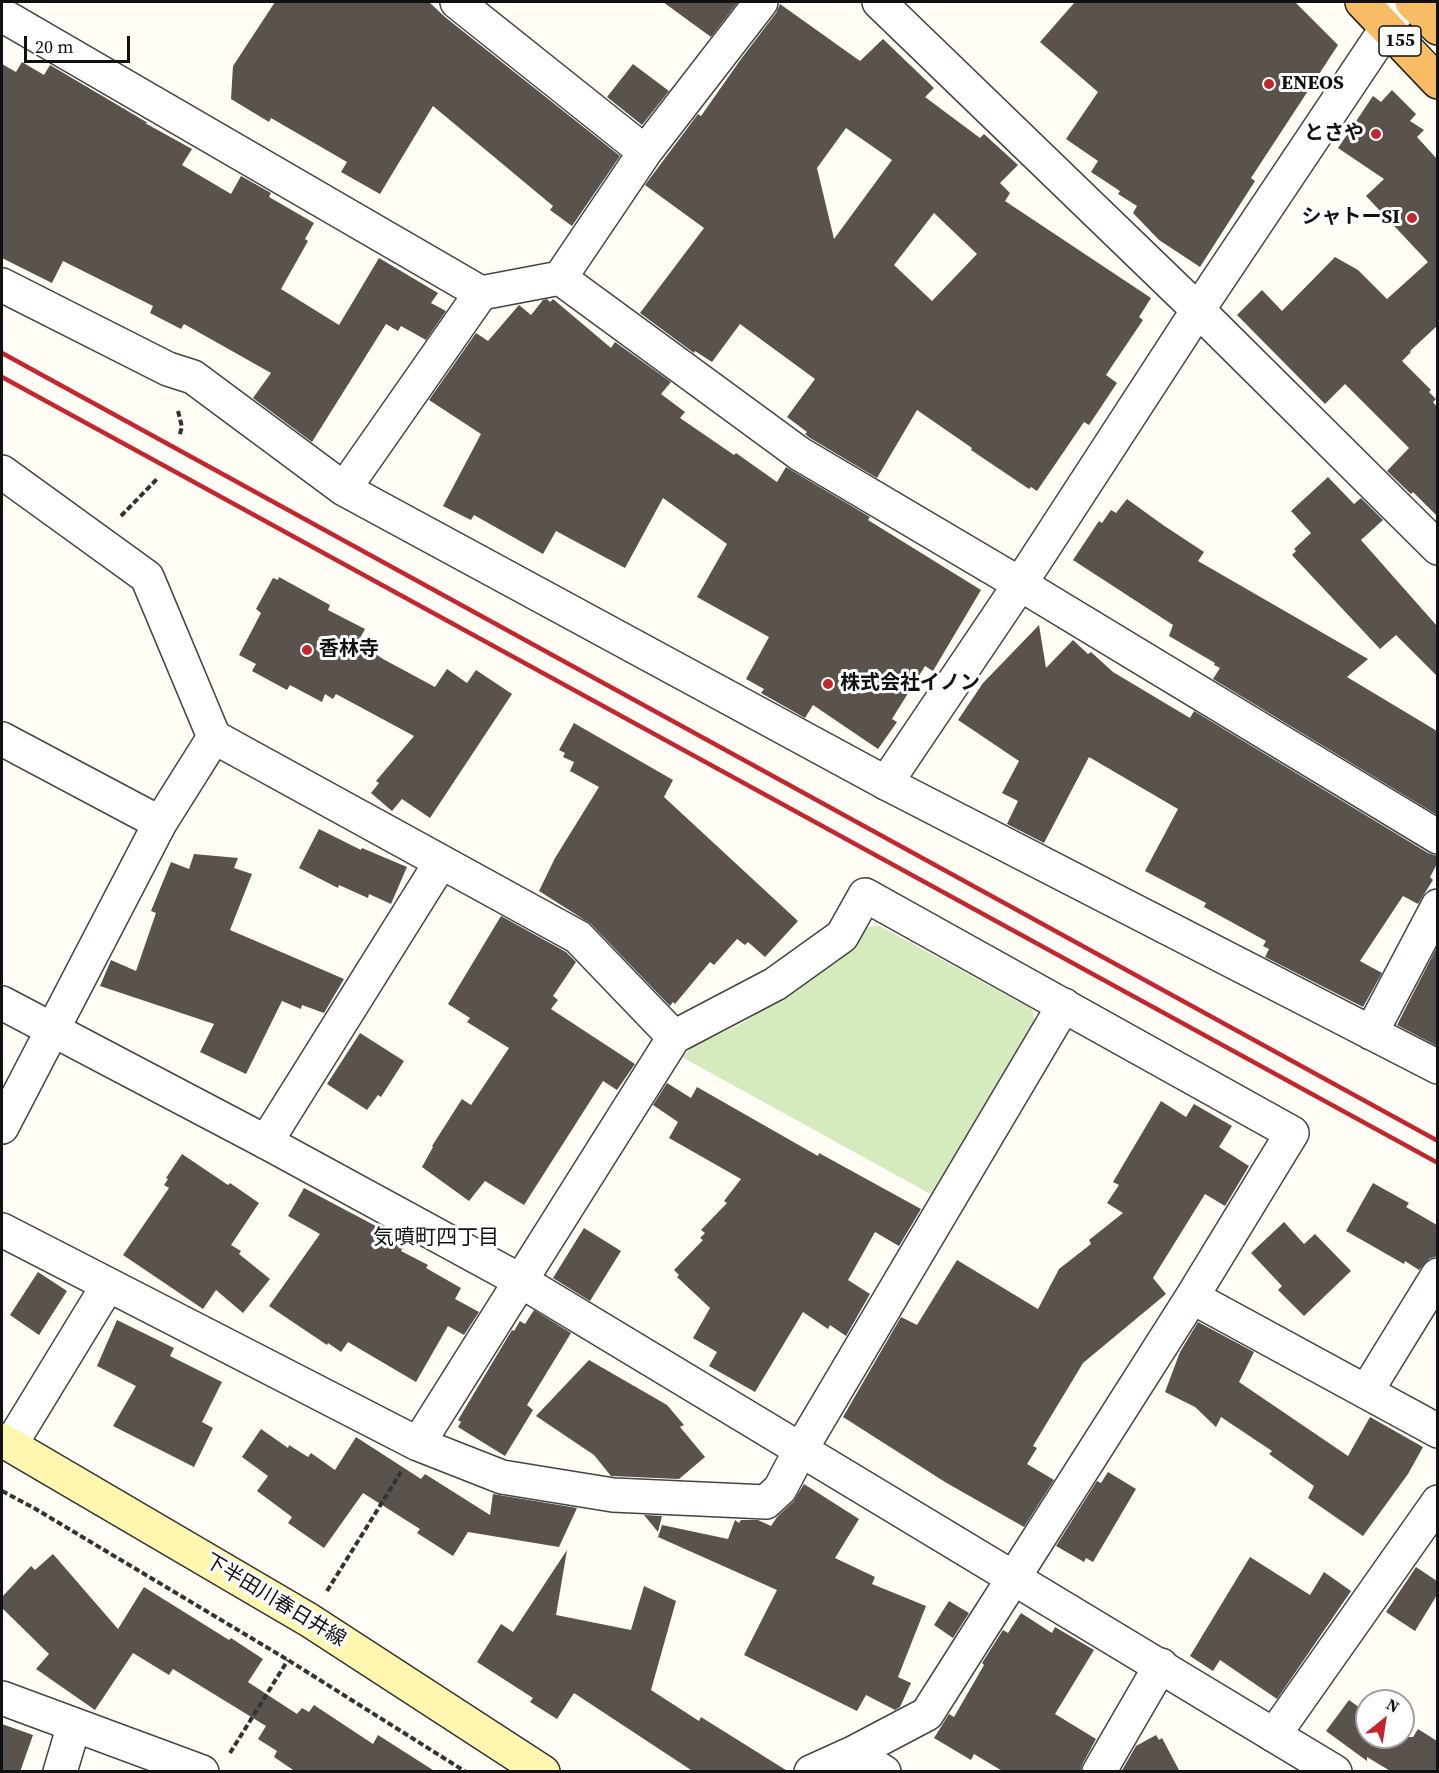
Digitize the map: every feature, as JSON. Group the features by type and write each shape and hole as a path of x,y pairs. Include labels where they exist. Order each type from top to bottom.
{"highway":[{"name":"155","path":"1362,2 1395,14 1437,82"},
{"name":"155","path":"1412,2 1437,28"}],"main road":[{"name":"下半田川春日井線","path":"6,1442 309,1620 543,1772"}],"street":[{"path":"457,2 645,152"},
{"path":"2,15 482,294 560,278 645,152 761,2"},
{"path":"879,2 1198,310 1437,548"},
{"path":"886,783 1020,584 1198,310 1395,14"},
{"path":"560,278 800,454 1020,584 1437,837"},
{"path":"2,285 168,369 193,377 344,489 886,783 1437,1067"},
{"path":"344,489 482,294"},
{"path":"2,472 147,577 214,737 578,937 674,1037"},
{"path":"2,1127 160,823 214,737"},
{"path":"2,739 160,823"},
{"path":"266,1142 441,862"},
{"path":"418,1444 674,1037 775,984 842,936 864,895 1292,1133 1192,1297 927,1714 812,1772"},
{"path":"1371,1033 1437,906"},
{"path":"2,1003 266,1142 521,1281 1335,1772"},
{"path":"2,1230 418,1444 502,1477 614,1495 766,1503 780,1489 801,1449 1064,1005"},
{"path":"1366,1392 1437,1275"},
{"path":"6,1442 108,1285"},
{"path":"1192,1297 1437,1431"},
{"path":"1274,1735 1437,1502"},
{"path":"1098,1772 1161,1665"},
{"path":"2,1698 74,1725 214,1766"},
{"path":"60,1772 74,1725"},
{"path":"853,1753 884,1772"}],"path":[{"path":"97,542 158,478"},
{"path":"326,1593 418,1444"},
{"path":"2,1491 288,1660 466,1772"},
{"path":"214,1766 288,1660"}],"green space":[{"path":"878,925 1032,1009 1036,1024 934,1196 682,1057 693,1046 741,1024 849,951 862,929"}],"building":[{"path":"275,2 429,2 620,156 572,226 550,210 553,206 433,106 380,194 341,172 347,162 271,118 269,122 231,99 233,66"},
{"path":"663,2 738,2 711,37"},
{"path":"1075,2 1295,2 1338,45 1251,178 1255,181 1200,267 1159,240 1133,213 1137,206 1118,194 1120,191 1091,172 1098,161 1066,139 1098,92 1040,42"},
{"path":"780,4 860,61 883,39 934,88 925,97 980,138 984,134 1018,165 1000,183 1010,193 1005,201 1151,298 1139,317 1143,320 1106,375 1117,383 1089,425 1084,422 1037,491 1031,487 1029,489 971,450 972,448 917,410 877,478 810,438 805,434 807,432 787,417 815,379 740,324 712,362 695,351 694,353 640,313 704,228 645,185 698,114 701,116 776,13","holes":["846,128 892,160 834,239 817,168","934,213 977,254 932,301 894,265"]},
{"path":"22,62 44,75 50,65 192,149 182,165 231,194 241,176 271,193 269,197 314,223 305,239 308,241 281,289 339,325 379,258 438,293 431,303 446,311 426,340 401,326 398,331 386,324 312,442 253,398 271,373 184,324 181,329 150,313 153,306 63,261 52,283 2,258 2,64 16,72"},
{"path":"633,64 669,91 642,125 607,97"},
{"path":"1392,90 1416,114 1410,121 1424,130 1417,137 1437,159 1437,326 1402,361 1431,390 1429,392 1436,399 1433,402 1437,407 1437,516 1387,471 1409,448 1345,384 1325,404 1237,315 1262,290 1282,311 1335,257 1358,270 1387,299 1428,262 1366,196 1384,179 1338,148 1373,96 1381,102"},
{"path":"547,299 550,302 553,299 611,348 615,342 671,382 661,394 685,412 680,418 734,455 736,453 777,482 786,467 870,517 868,520 981,590 933,671 925,666 892,719 897,722 878,749 813,705 805,718 761,693 764,689 746,679 769,637 697,597 727,544 663,498 625,568 556,531 543,554 474,515 471,520 443,506 481,434 429,400 476,333 488,341 519,305 531,315 543,300"},
{"path":"1328,477 1354,504 1361,498 1383,520 1361,540 1437,626 1437,676 1396,635 1380,649 1292,555 1296,551 1294,549 1311,533 1291,511"},
{"path":"1127,499 1204,552 1198,561 1368,659 1347,677 1437,731 1437,815 1213,679 1220,668 1169,636 1173,625 1073,560 1099,521 1102,523 1111,510 1116,513"},
{"path":"279,577 330,605 328,610 365,629 358,642 383,659 435,687 447,669 467,683 476,670 512,694 430,818 402,799 392,811 371,793 379,783 376,781 414,736 336,694 333,699 325,694 322,702 290,685 287,690 252,671 256,664 239,655 261,613 256,609 273,578 278,580"},
{"path":"1039,625 1046,668 1073,640 1088,654 1091,652 1113,672 1190,718 1194,711 1428,853 1437,856 1437,864 1430,877 1433,880 1418,904 1403,896 1360,961 1382,973 1363,1007 1265,957 1269,949 1263,946 1266,941 1204,907 1206,903 1145,871 1178,809 1089,757 1044,843 1007,824 1018,801 1002,793 1019,761 958,720 983,683"},
{"path":"574,723 673,780 664,797 798,921 765,957 748,942 745,945 737,939 714,965 710,962 675,1004 673,1002 670,1006 591,924 539,891 555,858 599,787 570,771 574,762 563,757 565,753 559,750"},
{"path":"319,829 361,850 362,848 407,867 391,904 369,894 368,898 339,885 338,888 299,868"},
{"path":"194,854 238,858 234,868 252,874 230,930 344,979 324,1013 302,1005 301,1009 282,1001 246,1074 200,1052 214,1024 100,986 111,960 136,971 156,913 151,911 171,862 189,869"},
{"path":"501,916 566,952 576,962 553,996 558,1000 551,1009 635,1064 617,1090 603,1081 524,1205 485,1181 469,1201 422,1167 432,1146 462,1099 471,1105 509,1048 467,1022 470,1018 448,1004"},
{"path":"1437,947 1437,1046 1397,1025"},
{"path":"360,1033 404,1061 381,1097 378,1095 367,1110 327,1084"},
{"path":"667,1083 691,1098 697,1087 818,1156 819,1153 921,1209 899,1246 875,1232 848,1280 870,1294 846,1336 830,1325 828,1329 803,1312 755,1392 709,1366 717,1352 693,1338 710,1308 677,1277 679,1275 674,1270 703,1240 700,1238 705,1233 701,1230 727,1203 724,1201 741,1179 669,1138 678,1122 653,1105"},
{"path":"1161,1101 1186,1117 1194,1104 1232,1126 1219,1147 1249,1166 1225,1206 1205,1194 1153,1278 1166,1294 1083,1363 1033,1446 1037,1448 1027,1464 1054,1480 1024,1527 945,1482 843,1417 901,1317 917,1325 957,1260 1038,1309 1059,1269 1091,1244 1089,1240 1123,1213 1107,1203 1119,1185 1113,1182"},
{"path":"182,1154 259,1203 231,1245 241,1251 239,1254 270,1279 243,1313 216,1290 203,1309 123,1255 169,1188 164,1185 168,1179 166,1178"},
{"path":"1373,1183 1409,1203 1406,1207 1437,1225 1437,1256 1429,1259 1419,1270 1346,1231"},
{"path":"304,1188 406,1242 401,1251 428,1265 426,1268 461,1288 455,1299 479,1312 464,1335 448,1326 416,1382 348,1342 341,1352 328,1343 327,1345 269,1306 320,1234 288,1216"},
{"path":"1284,1222 1304,1244 1315,1234 1351,1271 1304,1316 1278,1290 1282,1286 1251,1253"},
{"path":"584,1228 621,1251 590,1301 553,1278"},
{"path":"38,1272 67,1291 39,1335 10,1315"},
{"path":"534,1310 571,1333 527,1405 533,1410 505,1456 458,1427 461,1422 458,1420 512,1330 514,1331 520,1321 525,1324"},
{"path":"117,1320 174,1348 170,1356 222,1382 202,1422 213,1428 194,1467 113,1426 136,1386 97,1366"},
{"path":"1198,1322 1254,1352 1239,1382 1348,1456 1370,1417 1423,1447 1408,1474 1363,1536 1308,1498 1314,1486 1269,1454 1272,1451 1221,1417 1216,1427 1195,1407 1165,1392 1180,1352"},
{"path":"589,1360 667,1405 684,1425 680,1427 705,1457 679,1479 611,1476 594,1455 536,1416"},
{"path":"261,1429 288,1448 289,1445 308,1457 311,1453 335,1470 356,1437 421,1479 425,1474 490,1515 493,1494 577,1508 559,1547 468,1532 453,1556 417,1533 420,1529 363,1493 324,1548 288,1523 292,1517 257,1491 268,1476 242,1457"},
{"path":"1108,1472 1136,1489 1093,1562 1086,1558 1084,1562 1056,1546 1097,1481 1101,1483"},
{"path":"804,1484 859,1519 835,1558 875,1577 872,1584 926,1606 898,1677 911,1683 900,1707 895,1710 866,1695 857,1711 744,1655 777,1590 658,1537 662,1525 728,1539 735,1520 739,1523 741,1520 758,1520 771,1526 793,1502"},
{"path":"644,1515 662,1516 658,1532"},
{"path":"567,1550 556,1615 631,1630 644,1586 676,1601 651,1690 699,1721 701,1717 789,1772 694,1772 574,1693 557,1719 530,1702 533,1698 477,1662 501,1624 513,1632"},
{"path":"53,1554 118,1629 144,1587 263,1659 248,1682 297,1714 302,1708 309,1712 314,1705 373,1744 378,1735 436,1772 296,1772 274,1757 277,1751 258,1739 266,1726 173,1669 169,1675 133,1653 95,1710 36,1669 49,1654 2,1608 2,1597 31,1566 35,1570"},
{"path":"1250,1557 1310,1595 1324,1572 1351,1591 1277,1699 1220,1660 1213,1671 1190,1656"},
{"path":"1416,1567 1437,1581 1437,1595 1415,1631 1386,1612"},
{"path":"949,1601 969,1613 953,1638 934,1625"},
{"path":"1021,1613 1052,1633 1055,1627 1094,1650 1055,1714 1096,1739 1080,1772 1004,1772 974,1754 971,1760 934,1738 949,1714 954,1717 984,1665 982,1663 1003,1630 1008,1633"},
{"path":"1349,1700 1355,1704 1355,1749 1415,1749 1415,1734 1418,1729 1437,1741 1437,1772 1392,1772 1367,1757 1367,1761 1326,1731"},
{"path":"2,1724 33,1735 20,1772 2,1772"},
{"path":"1156,1735 1159,1740 1162,1738 1180,1772 1121,1772 1136,1746"}],"railway":[{"path":"2,353 1438,1141"},
{"path":"2,377 1438,1163"}],"place":[{"name":"ENEOS","path":"1269,84"},
{"name":"とさや","path":"1376,134"},
{"name":"シャトーSI","path":"1412,218"},
{"name":"香林寺","path":"307,650"},
{"name":"株式会社イノン","path":"828,684"}],"district":[{"name":"気噴町四丁目","path":"436,1239"}]}
